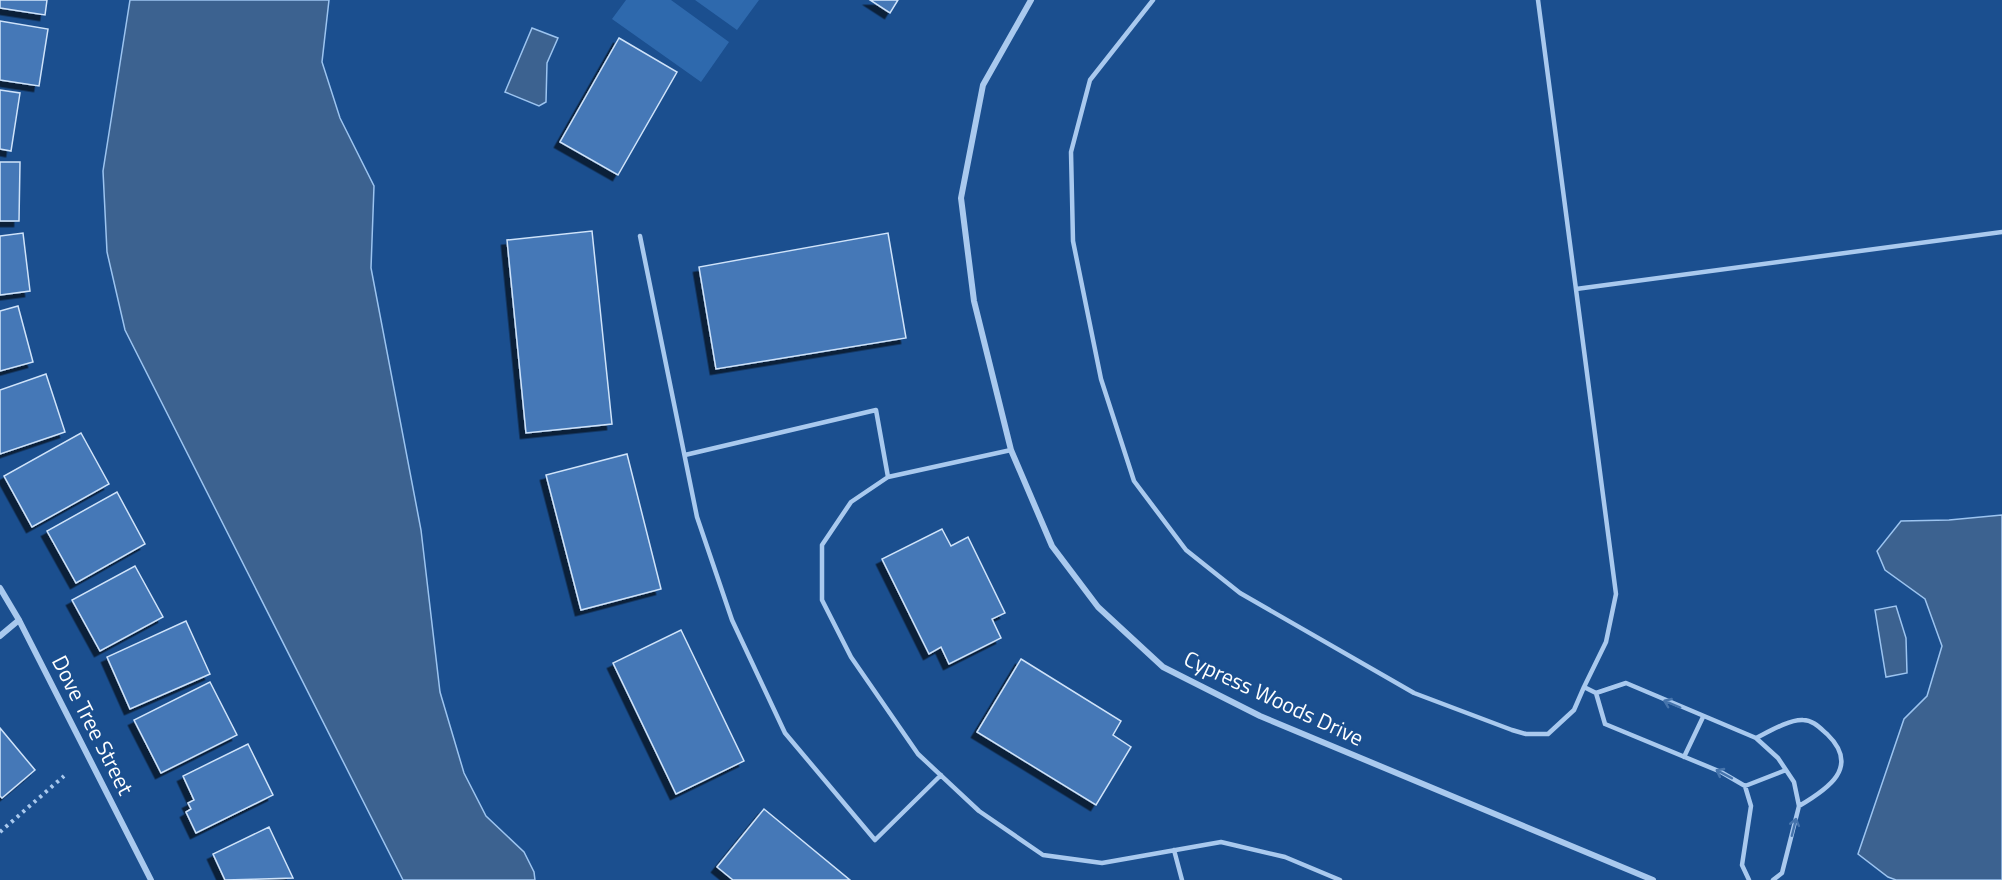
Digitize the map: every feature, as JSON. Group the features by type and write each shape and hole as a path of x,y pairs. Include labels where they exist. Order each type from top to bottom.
{"street":[{"name":"Cypress Woods Drive","path":"1031,0 983,86 961,198 974,301 1011,450 1052,546 1098,607 1163,667 1260,717 1653,880"},
{"name":"Dove Tree Street","path":"0,588 152,880"},
{"path":"0,636 18,620"}],"lane":[{"path":"1153,0 1090,80 1071,152 1073,241 1101,379 1134,481 1186,550 1240,593 1414,693 1512,730 1526,734 1548,734 1574,710 1606,642 1616,594 1538,0"},
{"path":"1576,289 2002,232"},
{"path":"640,236 697,517 732,620 785,733 875,840 941,775"},
{"path":"685,455 876,410 888,477"},
{"path":"1011,450 888,477 851,502 822,545 822,600 851,657 918,754 980,811 1043,855 1102,863 1221,842 1285,857 1340,880"},
{"path":"1584,687 1596,693 1626,683 1756,738 1778,758 1794,782 1799,806 1782,873 1773,880"},
{"path":"1596,693 1605,724 1721,772 1745,786 1751,806 1742,865 1749,880"},
{"path":"1684,757 1703,717"},
{"path":"1756,738 1782,726 1803,720 1816,724 1836,743 1843,760 1840,772 1824,792 1799,806"},
{"path":"1745,786 1786,770"},
{"path":"1174,850 1182,880"}],"path":[{"path":"0,832 64,776"}],"shaded area":[{"path":"130,0 329,0 322,62 340,118 374,186 371,268 421,530 440,692 464,773 486,816 524,852 534,872 535,880 403,880 125,330 107,252 103,171"},
{"path":"626,0 671,0 729,42 701,82 612,19"},
{"path":"695,0 759,0 737,30"},
{"path":"532,28 558,38 547,63 546,102 539,106 505,92"},
{"path":"2002,515 2002,880 1896,880 1888,877 1858,854 1904,719 1927,696 1942,646 1925,599 1885,570 1877,551 1901,521 1949,520"},
{"path":"1896,606 1906,638 1907,673 1886,677 1875,610"}],"building":[{"path":"0,0 47,0 45,15 0,8"},
{"path":"870,0 898,0 890,13"},
{"path":"0,21 48,29 39,86 0,80"},
{"path":"619,38 677,72 618,175 560,142"},
{"path":"0,90 20,93 11,151 0,149"},
{"path":"0,162 20,162 19,221 0,221"},
{"path":"592,231 612,424 526,433 507,240"},
{"path":"23,233 30,291 0,295 0,236"},
{"path":"888,233 906,338 716,369 699,267"},
{"path":"18,306 33,362 0,371 0,311"},
{"path":"46,374 65,432 0,454 0,390"},
{"path":"81,433 109,484 32,527 4,476"},
{"path":"627,454 661,589 581,610 546,475"},
{"path":"117,492 145,544 76,583 47,531"},
{"path":"942,529 951,546 968,537 1005,613 992,619 1001,638 949,664 941,647 929,654 882,559"},
{"path":"135,566 163,617 100,651 72,600"},
{"path":"186,621 210,674 130,709 107,657"},
{"path":"681,630 744,761 676,794 613,663"},
{"path":"1021,659 1121,721 1113,735 1131,747 1096,805 977,732"},
{"path":"210,682 237,735 161,773 134,720"},
{"path":"0,728 35,770 2,798 0,796"},
{"path":"248,744 273,795 196,833 186,812 191,809 188,803 194,800 183,776"},
{"path":"764,809 850,880 733,880 717,867"},
{"path":"269,827 293,878 225,880 213,854"}]}
